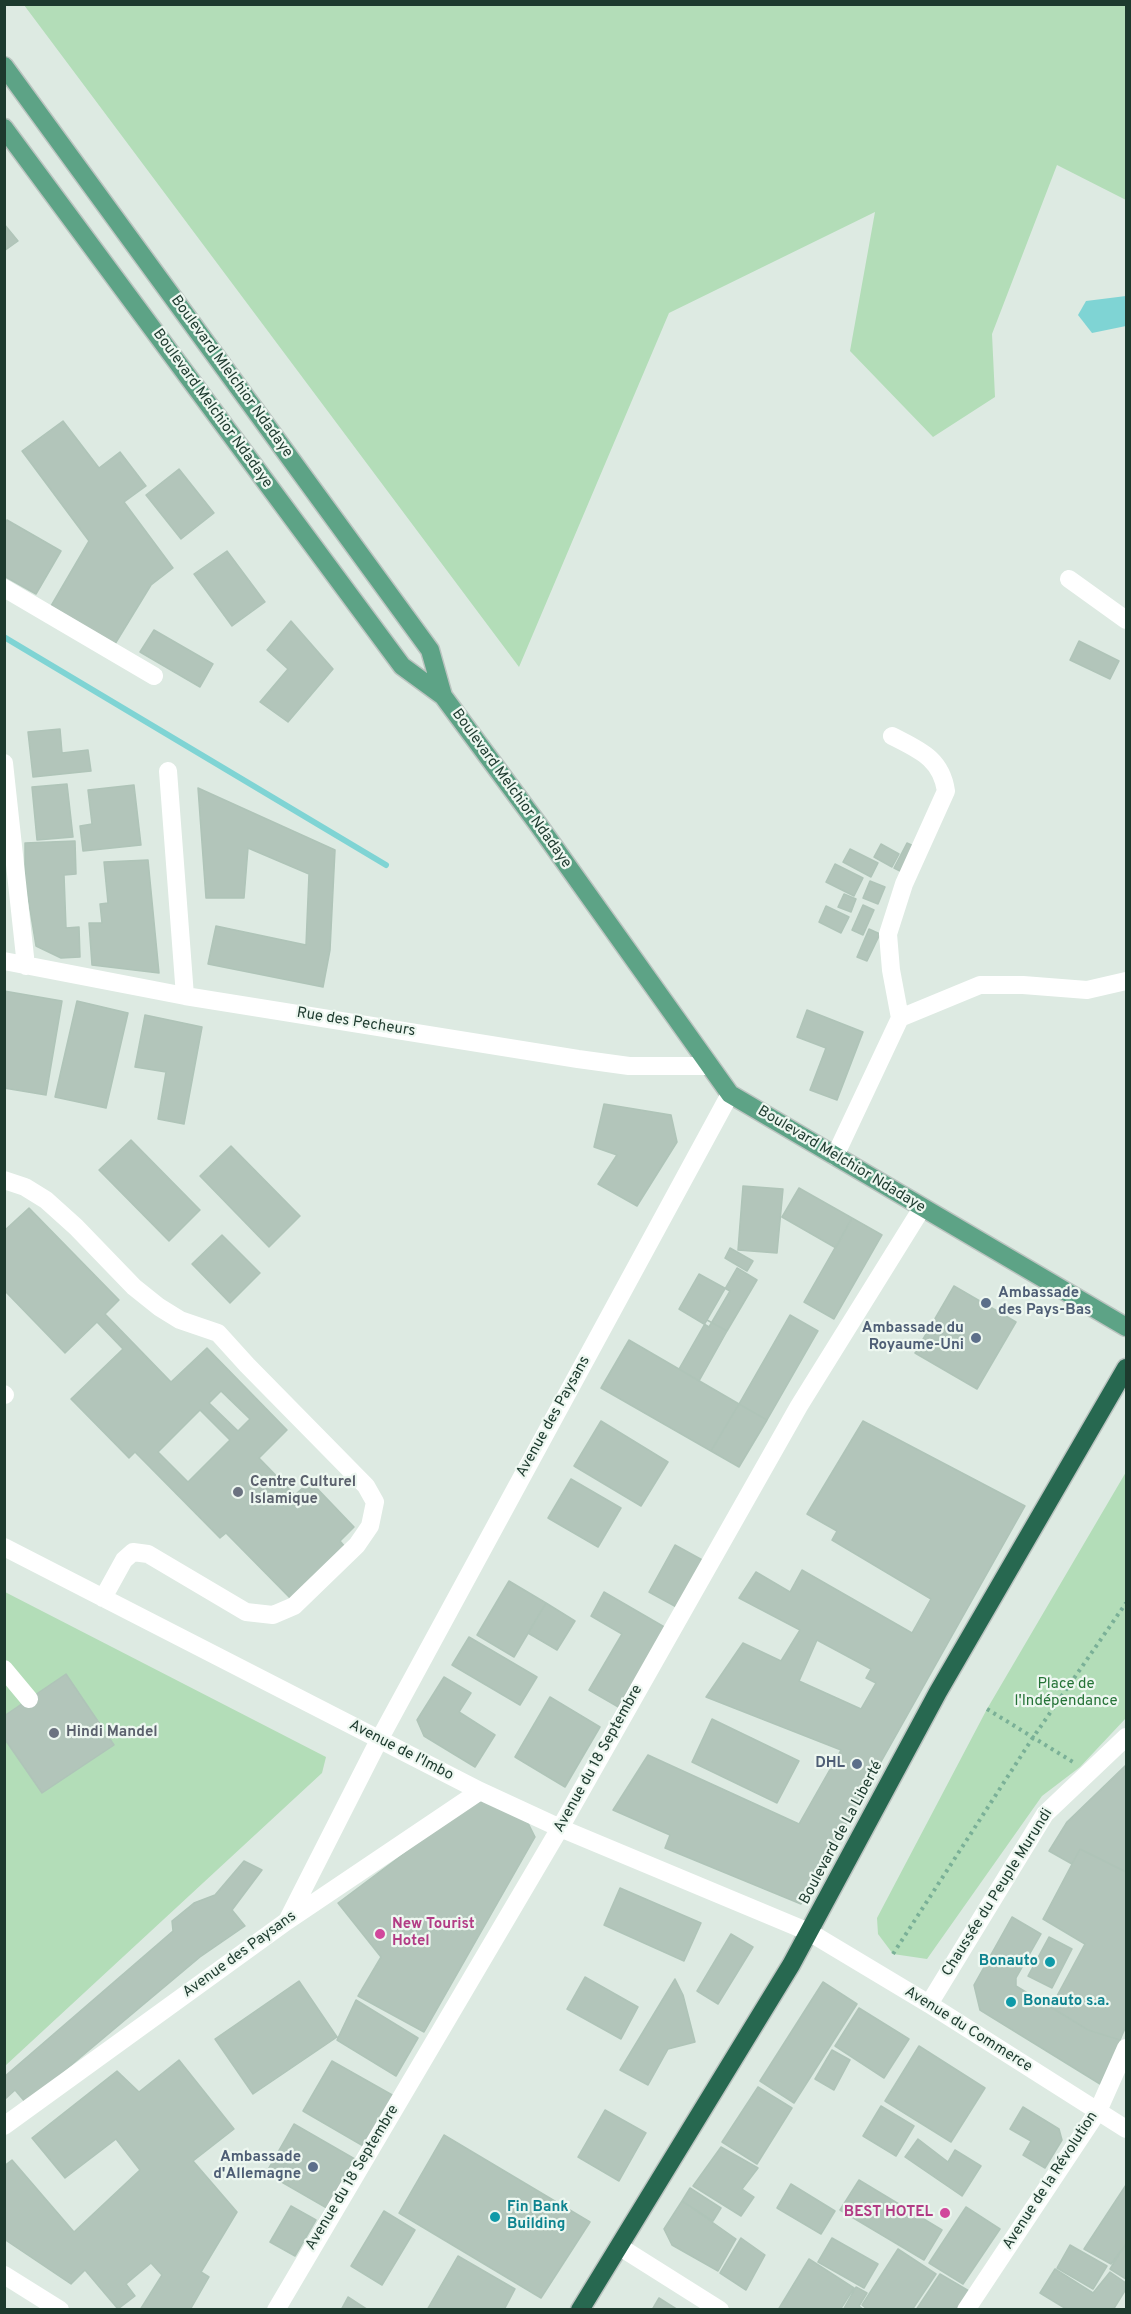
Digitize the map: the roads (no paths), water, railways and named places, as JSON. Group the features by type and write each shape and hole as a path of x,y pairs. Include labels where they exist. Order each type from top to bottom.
{"highway":[{"name":"Boulevard de La Liberté","path":"580,2310 809,1932 938,1692 1126,1368"}],"main road":[{"name":"Boulevard Mlelchior Ndadaye","path":"4,66 430,650 443,696"},
{"name":"Boulevard Melchior Ndadaye","path":"4,128 402,666 443,696 537,823 730,1094 1126,1327"}],"street":[{"path":"1069,579 1126,620"},
{"path":"4,588 154,676"},
{"path":"835,1156 900,1018 891,970 888,934 904,884 946,791 944,775 927,755 892,736"},
{"path":"4,763 26,966"},
{"path":"168,771 185,996"},
{"name":"Rue des Pecheurs","path":"4,961 185,996 578,1059 629,1066 709,1066"},
{"path":"900,1018 980,985 1023,985 1087,990 1126,981"},
{"name":"Avenue des Paysans","path":"287,1921 379,1740 730,1094"},
{"path":"4,1180 25,1187 46,1200 76,1227 134,1287 159,1307 180,1320 218,1333 366,1486 375,1502 370,1526 357,1545 294,1606 273,1615 246,1612 148,1554 133,1552 124,1560 103,1598"},
{"name":"Avenue du 18 Septembre","path":"276,2310 560,1828 799,1406 922,1208"},
{"name":"Avenue de l'Imbo","path":"4,1547 480,1791 560,1828 809,1932"},
{"path":"4,1669 29,1700"},
{"name":"Chaussée du Peuple Murundi","path":"928,2004 1045,1814 1126,1737"},
{"name":"Avenue des Paysans","path":"4,2126 287,1921 480,1791"},
{"name":"Avenue du Commerce","path":"809,1932 1126,2129"},
{"name":"Avenue de la Révolution","path":"966,2310 1098,2111 1126,2048"},
{"path":"620,2247 720,2310"},
{"path":"4,2275 60,2310"}],"water":[{"path":"1126,296 1126,326 1092,333 1078,315 1086,301"}],"waterway":[{"path":"4,637 386,865"}],"place":[{"name":"Ambassade des Pays-Bas","path":"986,1303"},
{"name":"Ambassade du Royaume-Uni","path":"976,1338"},
{"name":"Centre Culturel Islamique","path":"238,1492"},
{"name":"Hindi Mandel","path":"54,1733"},
{"name":"DHL","path":"857,1764"},
{"name":"New Tourist Hotel","path":"380,1934"},
{"name":"Bonauto","path":"1050,1962"},
{"name":"Bonauto s.a.","path":"1011,2002"},
{"name":"Ambassade d'Allemagne","path":"313,2167"},
{"name":"BEST HOTEL","path":"945,2213"},
{"name":"Fin Bank Building","path":"495,2217"}],"park label":[{"name":"Place de l'Indépendance","path":"1066,1694"}]}
